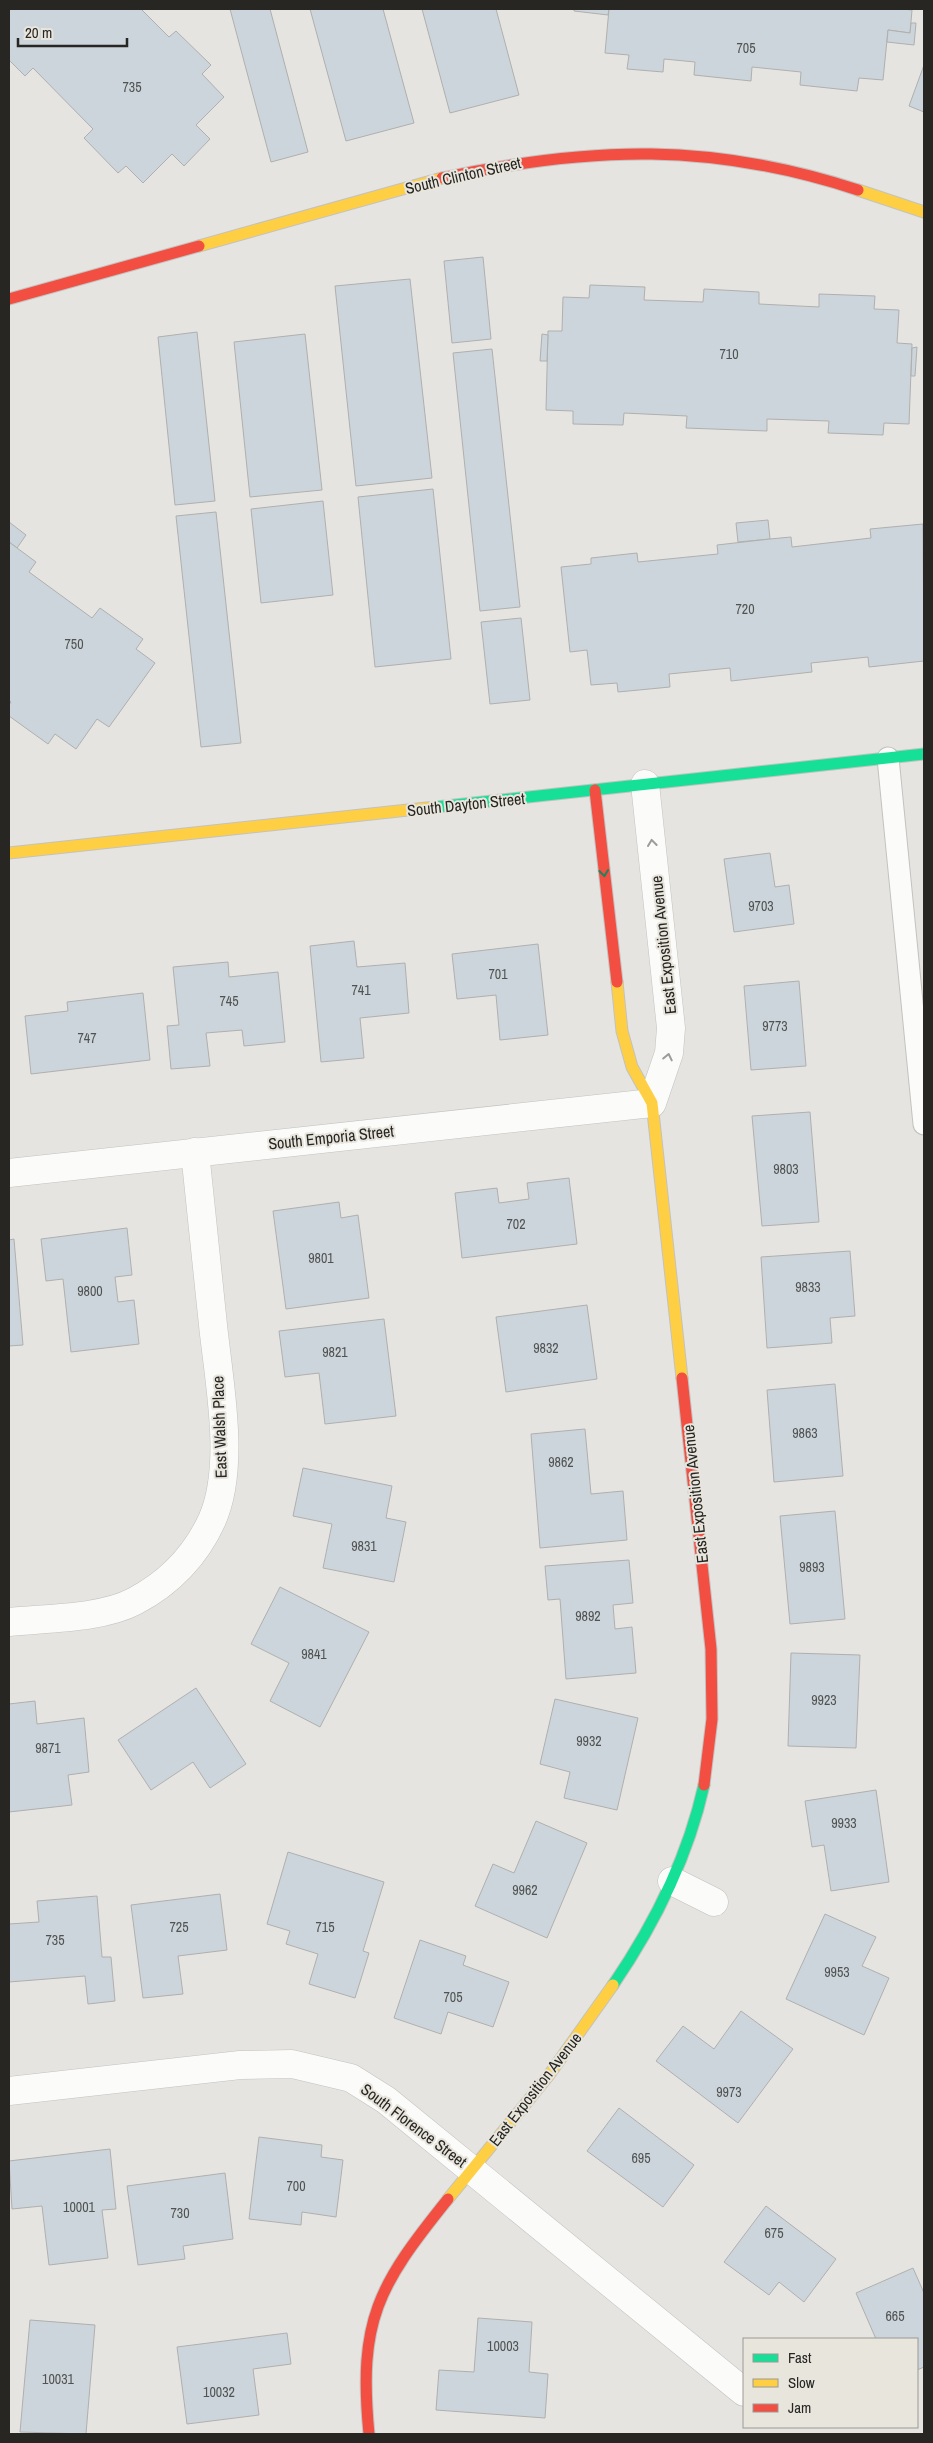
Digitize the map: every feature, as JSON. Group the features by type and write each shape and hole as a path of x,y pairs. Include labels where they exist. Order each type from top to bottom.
{"street":[{"name":"South Clinton Street","path":"9,299 442,178 503,164 572,155 652,154 762,164 829,180 924,212"},
{"name":"South Dayton Street","path":"9,853 924,754"},
{"name":"East Exposition Avenue","path":"645,784 671,1028 669,1053 652,1103"},
{"name":"East Exposition Avenue","path":"369,2434 366,2365 368,2335 375,2309 393,2273 411,2246 602,2002 631,1955 672,1881 697,1810 707,1771 712,1723 708,1609 652,1103 632,1067 622,1031 595,790"},
{"name":"South Emporia Street","path":"9,1173 652,1103"},
{"name":"East Walsh Place","path":"9,1622 94,1613 115,1609 135,1601 164,1583 183,1566 212,1520 220,1490 223,1462 222,1416 195,1152"},
{"path":"672,1881 714,1902"},
{"name":"South Florence Street","path":"9,2091 240,2065 306,2066 333,2072 363,2084 386,2100 472,2169 743,2391"}],"lane":[{"path":"888,758 924,1124"}],"building":[{"path":"9,9 141,9 169,37 176,31 211,65 202,74 224,97 196,125 210,139 184,166 172,154 143,183 126,166 118,173 84,138 93,129 33,68 25,76 9,60"},
{"path":"230,9 270,9 308,152 271,162"},
{"path":"310,9 383,9 414,123 346,141"},
{"path":"422,9 496,9 519,95 450,113"},
{"path":"574,9 609,9 608,15 574,11"},
{"path":"609,9 912,10 910,33 888,30 883,80 859,78 857,91 800,85 801,72 752,67 751,81 694,75 695,62 664,59 663,72 627,69 629,55 605,53"},
{"path":"911,23 916,23 914,45 887,42 888,30 910,33"},
{"path":"924,65 924,112 909,106"},
{"path":"483,257 491,339 452,343 444,261"},
{"path":"410,279 432,478 356,486 335,286"},
{"path":"590,285 645,287 644,300 703,302 704,289 759,292 759,304 819,307 819,294 875,296 874,309 899,310 897,343 912,344 909,424 884,423 883,435 828,433 829,421 767,419 767,431 686,428 687,416 624,413 623,425 573,424 573,411 546,410 548,331 562,331 563,297 589,298"},
{"path":"197,332 215,501 175,505 158,337"},
{"path":"305,334 322,490 250,497 234,342"},
{"path":"542,334 548,335 547,361 540,361"},
{"path":"917,347 915,376 911,376 912,348"},
{"path":"492,349 520,607 480,611 453,353"},
{"path":"433,489 451,659 375,667 358,497"},
{"path":"323,501 333,595 261,603 251,509"},
{"path":"216,512 241,743 201,747 176,516"},
{"path":"768,520 770,539 738,542 736,523"},
{"path":"9,522 26,535 17,548 9,542"},
{"path":"923,524 924,661 869,667 868,657 811,663 812,672 731,681 730,668 669,674 670,687 618,692 617,683 591,685 587,650 570,652 561,567 591,564 591,558 637,553 638,562 718,554 717,545 791,537 792,547 871,538 870,529"},
{"path":"9,542 36,562 29,572 92,618 100,608 143,639 136,649 155,663 109,727 97,719 76,749 55,734 48,744 9,716 9,705 11,702 9,700"},
{"path":"521,618 530,700 490,704 481,622"},
{"path":"770,853 775,887 789,885 794,924 734,932 724,859"},
{"path":"354,941 357,967 405,963 409,1013 360,1018 364,1058 321,1062 310,946"},
{"path":"538,944 548,1035 500,1040 496,995 457,999 452,954"},
{"path":"228,962 229,977 278,972 285,1042 244,1046 242,1030 206,1033 210,1066 171,1069 167,1026 179,1025 173,967"},
{"path":"799,981 806,1066 751,1070 744,986"},
{"path":"143,993 150,1060 31,1074 25,1016 68,1011 67,1002"},
{"path":"810,1112 819,1222 762,1226 752,1116"},
{"path":"569,1178 577,1244 462,1258 455,1193 497,1188 499,1203 529,1199 527,1183"},
{"path":"339,1202 341,1218 358,1215 369,1298 286,1309 273,1211"},
{"path":"127,1228 132,1275 115,1277 118,1302 134,1300 139,1344 71,1352 63,1279 46,1281 41,1239"},
{"path":"14,1239 23,1345 9,1346 9,1240"},
{"path":"850,1251 855,1316 830,1318 832,1343 767,1348 761,1257"},
{"path":"587,1305 597,1379 506,1392 496,1317"},
{"path":"384,1319 396,1416 325,1424 319,1373 285,1377 279,1331"},
{"path":"835,1384 843,1476 774,1482 767,1390"},
{"path":"585,1429 591,1494 623,1491 627,1540 540,1548 531,1434"},
{"path":"303,1468 392,1486 386,1518 406,1522 394,1582 323,1568 332,1524 293,1516"},
{"path":"835,1511 845,1619 790,1624 780,1516"},
{"path":"629,1560 633,1603 613,1605 615,1629 632,1627 636,1673 566,1679 560,1599 548,1600 545,1566"},
{"path":"280,1587 369,1632 320,1727 270,1701 289,1663 251,1644"},
{"path":"791,1653 860,1655 856,1748 788,1746"},
{"path":"196,1688 246,1764 210,1788 193,1762 151,1790 118,1740"},
{"path":"555,1699 638,1718 617,1810 564,1798 570,1772 540,1764"},
{"path":"35,1701 37,1724 84,1718 89,1772 68,1775 72,1805 9,1812 9,1704"},
{"path":"876,1790 889,1882 831,1891 824,1845 812,1847 805,1801"},
{"path":"536,1821 587,1843 547,1938 475,1906 493,1864 514,1873"},
{"path":"288,1852 384,1882 363,1951 369,1953 355,1998 309,1984 318,1954 286,1944 290,1931 267,1924"},
{"path":"220,1894 227,1950 178,1956 183,1994 143,1998 131,1905"},
{"path":"97,1896 102,1957 111,1957 115,2001 88,2004 85,1976 9,1982 9,1924 39,1922 37,1901"},
{"path":"825,1914 876,1937 862,1966 889,1978 864,2035 786,1999"},
{"path":"420,1940 466,1956 463,1965 509,1982 493,2027 448,2012 441,2034 394,2018"},
{"path":"741,2011 793,2049 738,2123 656,2061 683,2026 714,2049"},
{"path":"619,2108 694,2165 663,2207 587,2151"},
{"path":"259,2137 322,2145 321,2157 343,2160 336,2217 302,2212 301,2225 249,2219"},
{"path":"110,2149 116,2209 102,2210 108,2258 49,2265 42,2206 12,2209 9,2161"},
{"path":"225,2173 233,2239 183,2246 185,2259 138,2265 127,2186"},
{"path":"766,2206 836,2259 804,2302 779,2282 769,2295 724,2262"},
{"path":"913,2268 924,2293 924,2367 918,2370 918,2338 876,2338 856,2293"},
{"path":"478,2318 532,2322 529,2372 548,2374 545,2418 436,2410 439,2370 474,2372"},
{"path":"30,2320 95,2325 86,2434 20,2432"},
{"path":"287,2333 291,2364 253,2369 259,2415 187,2424 177,2347"}],"traffic: fast":[{"path":"436,807 924,754"},
{"path":"613,1985 642,1939 668,1890 689,1838 704,1785"}],"traffic: slow":[{"path":"199,246 442,178"},
{"path":"858,190 924,212"},
{"path":"9,853 436,807"},
{"path":"617,982 622,1031 632,1067 652,1103 682,1378"},
{"path":"448,2199 549,2075 613,1985"}],"traffic: jam":[{"path":"442,178 497,167 549,160 601,155 651,154 702,157 752,163 804,174 858,190"},
{"path":"9,299 199,246"},
{"path":"595,790 617,982"},
{"path":"682,1378 711,1649 712,1719 704,1785"},
{"path":"369,2434 366,2395 367,2361 371,2332 378,2306 389,2282 405,2256 448,2199"}]}
